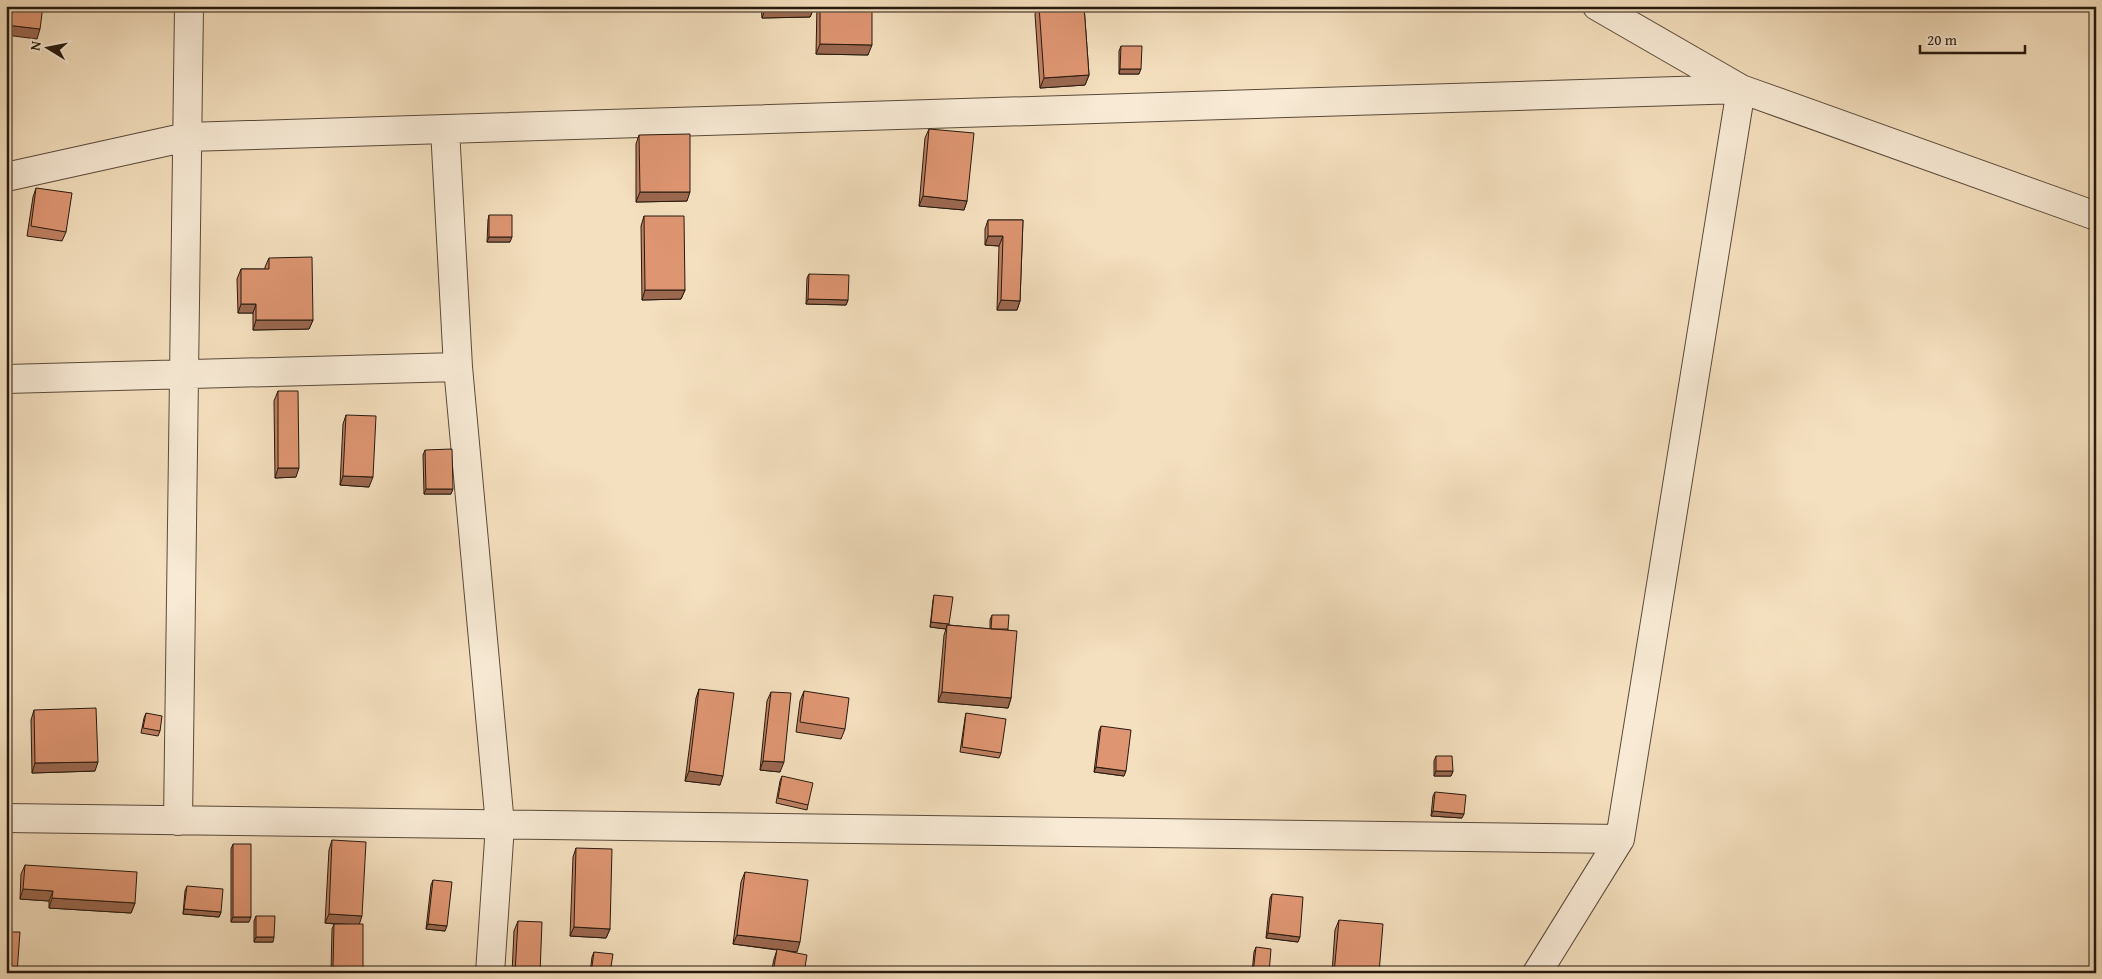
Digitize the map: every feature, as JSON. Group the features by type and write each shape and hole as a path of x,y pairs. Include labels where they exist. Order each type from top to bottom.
{"street":[{"path":"178,821 189,6"},
{"path":"1597,6 1741,90 2096,216"},
{"path":"6,177 187,137 1741,90"},
{"path":"1538,973 1620,839 1741,90"},
{"path":"445,129 458,367 500,825 490,973"},
{"path":"6,379 458,367"},
{"path":"6,818 1620,839"}],"building":[{"path":"6,6 43,6 40,29 6,25"},
{"path":"765,6 813,6 814,8 765,9"},
{"path":"820,6 872,6 872,45 820,44"},
{"path":"1039,6 1084,6 1089,75 1044,78"},
{"path":"1121,46 1142,46 1141,69 1120,69"},
{"path":"929,129 974,133 967,201 923,196"},
{"path":"690,134 690,192 640,192 639,135"},
{"path":"36,188 72,193 66,232 31,226"},
{"path":"489,215 512,215 512,237 489,237"},
{"path":"644,216 684,216 685,290 645,290"},
{"path":"988,220 1023,220 1020,301 1001,300 1003,236 988,236"},
{"path":"312,257 313,320 256,320 256,304 241,304 241,269 269,269 269,258"},
{"path":"809,274 849,275 848,300 808,299"},
{"path":"278,391 298,391 299,468 278,468"},
{"path":"346,415 376,416 373,477 343,476"},
{"path":"452,449 453,489 426,489 425,450"},
{"path":"934,595 953,597 949,624 931,622"},
{"path":"992,615 1009,615 1008,629 991,629"},
{"path":"947,625 1017,631 1011,698 942,692"},
{"path":"699,689 734,693 723,776 689,771"},
{"path":"804,691 849,698 845,729 800,722"},
{"path":"771,692 791,693 784,762 763,761"},
{"path":"96,708 98,762 35,763 34,710"},
{"path":"146,713 162,716 160,731 143,728"},
{"path":"966,713 1006,719 1001,753 962,747"},
{"path":"1101,726 1131,730 1126,771 1096,767"},
{"path":"1436,756 1452,756 1453,771 1436,771"},
{"path":"782,776 813,783 808,805 778,798"},
{"path":"1435,792 1466,795 1464,814 1433,811"},
{"path":"332,840 366,842 362,916 329,914"},
{"path":"233,844 251,844 251,917 233,917"},
{"path":"576,848 612,849 610,929 574,927"},
{"path":"25,865 137,872 135,903 52,898 53,891 23,889"},
{"path":"745,872 808,880 800,942 737,935"},
{"path":"433,880 452,882 447,926 428,924"},
{"path":"187,886 223,889 221,912 184,909"},
{"path":"1272,894 1303,897 1300,937 1268,933"},
{"path":"256,916 275,916 274,937 256,937"},
{"path":"1339,920 1383,924 1379,973 1334,973"},
{"path":"518,921 542,922 540,973 515,973"},
{"path":"334,924 363,924 363,968 333,967"},
{"path":"6,932 20,932 17,973 6,973"},
{"path":"1256,947 1271,949 1269,973 1253,973"},
{"path":"777,949 807,955 804,973 773,973"},
{"path":"594,952 613,954 610,973 591,973"}]}
